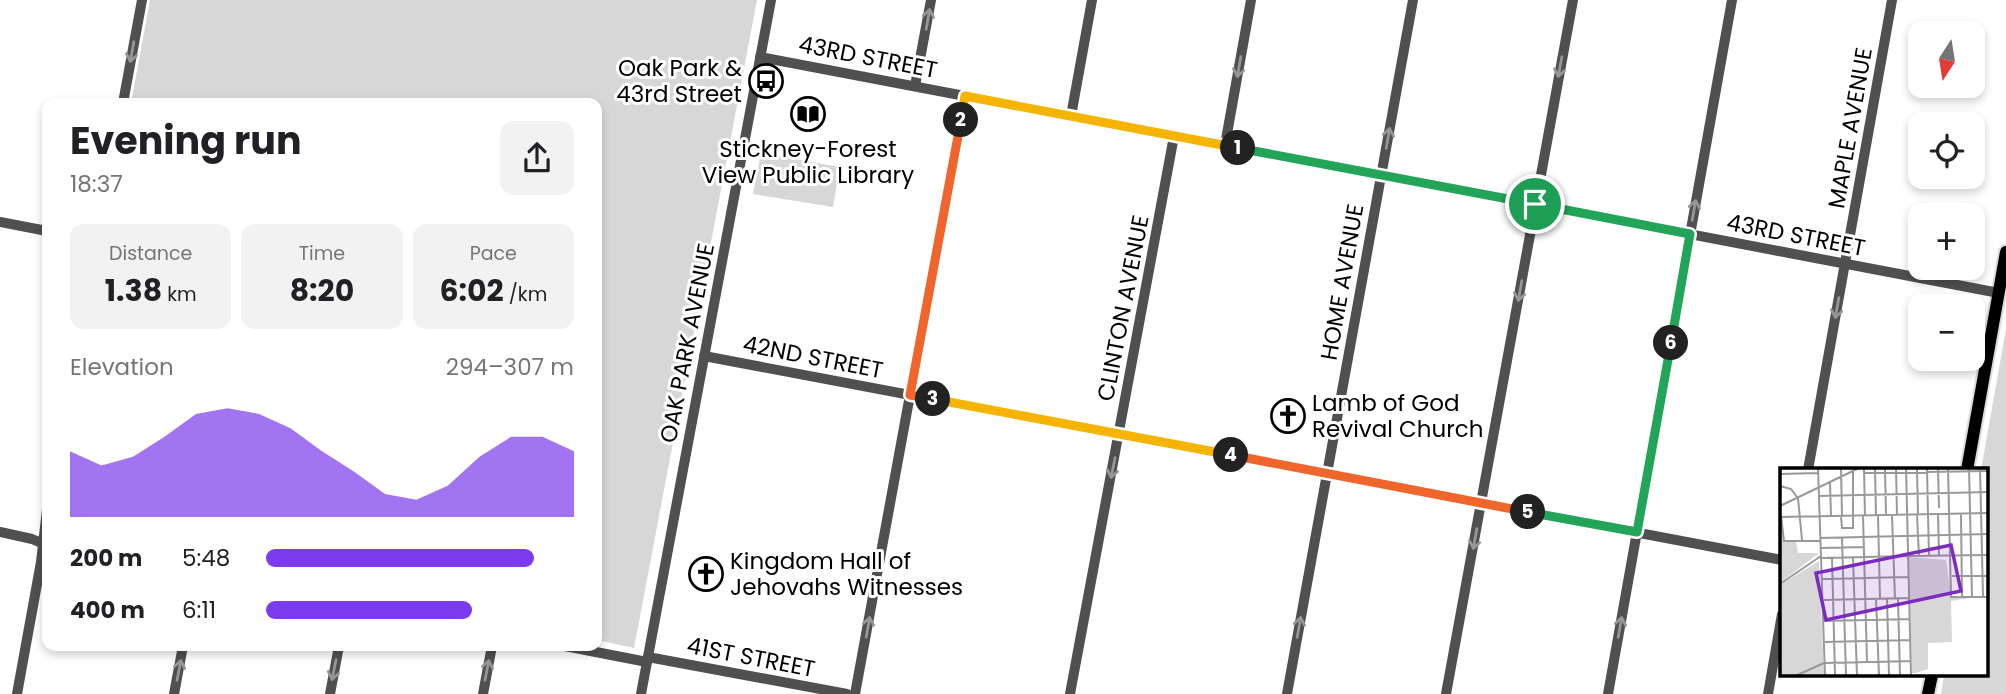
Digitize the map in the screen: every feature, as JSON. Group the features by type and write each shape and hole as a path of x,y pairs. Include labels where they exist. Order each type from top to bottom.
{"main road":[{"path":"1967,468 2006,252"},
{"path":"1928,694 1931,676"}],"street":[{"path":"124,98 142,0"},
{"name":"OAK PARK AVENUE","path":"641,694 771,0"},
{"path":"915,86 931,0"},
{"path":"1071,116 1092,0"},
{"path":"1225,145 1251,0"},
{"name":"HOME AVENUE","path":"1287,694 1413,0"},
{"path":"1446,694 1573,0"},
{"path":"1608,694 1732,0"},
{"name":"MAPLE AVENUE","path":"1808,468 1892,0"},
{"name":"43RD STREET","path":"760,57 1999,293"},
{"path":"855,694 965,96"},
{"name":"CLINTON AVENUE","path":"1070,694 1174,136"},
{"path":"0,222 42,230"},
{"name":"42ND STREET","path":"704,356 1780,560"},
{"path":"0,532 30,538 42,544"},
{"path":"17,694 42,561"},
{"path":"1768,694 1780,625"},
{"path":"174,694 182,651"},
{"path":"330,694 338,651"},
{"path":"483,694 491,651"},
{"name":"41ST STREET","path":"597,651 847,694"}],"shaded area":[{"path":"150,0 757,0 634,648 602,641 602,98 132,98"},
{"path":"761,153 840,167 833,207 753,194"},
{"path":"2006,329 2006,694 1941,694 1944,676 1988,676 1988,468 1981,468"}],"place":[{"name":"Oak Park & 43rd Street","path":"766,81"},
{"name":"Stickney-Forest View Public Library","path":"808,114"},
{"name":"Lamb of God Revival Church","path":"1288,416"},
{"name":"Kingdom Hall of Jehovahs Witnesses","path":"706,574"}],"route":[{"path":"965,96 1535,204 1690,234 1637,532 910,395 965,96"}]}
